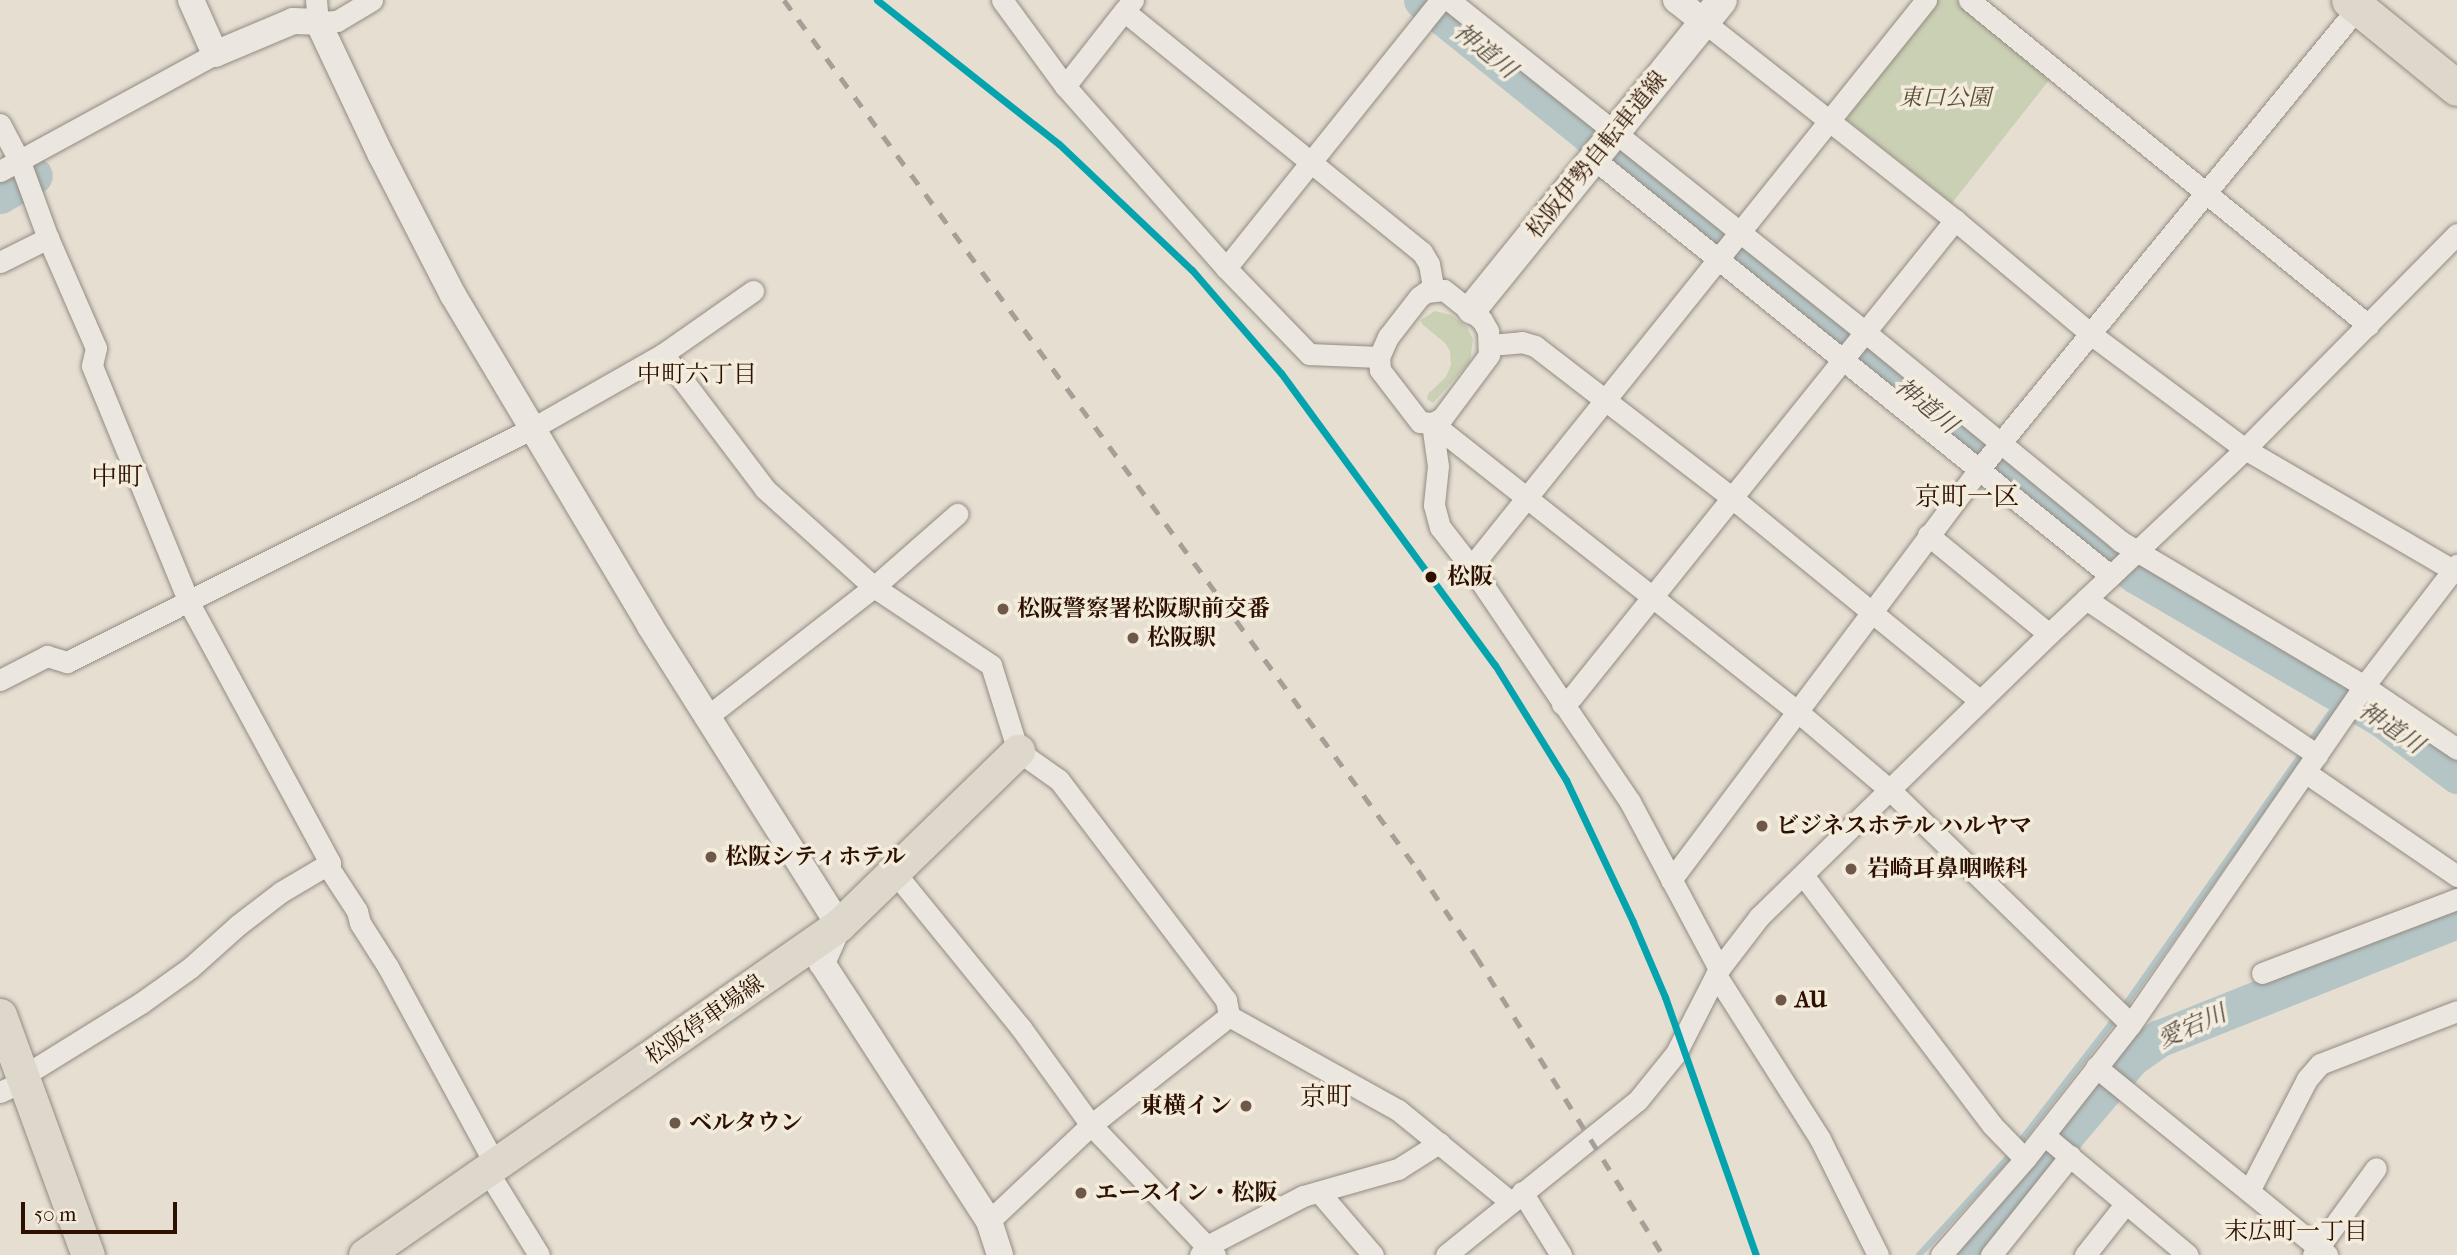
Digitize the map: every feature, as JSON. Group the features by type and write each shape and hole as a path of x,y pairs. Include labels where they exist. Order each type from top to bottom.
{"highway":[{"path":"2357,2 2457,88"}],"main road":[{"name":"松阪伊勢自転車道線","path":"1472,309 1713,11"},
{"name":"松阪停車場線","path":"365,1255 839,925 1018,751"},
{"path":"0,1015 17,1083 88,1255"}],"street":[{"path":"191,0 215,54"},
{"path":"0,171 23,175 215,54 317,11 337,21 372,0"},
{"path":"1226,268 1441,0"},
{"path":"1449,0 1865,332 2135,552 2364,687 2457,749"},
{"path":"1676,0 1713,11 1829,120 1955,220 2092,335 2245,449 2455,567 2345,714 2309,756 2123,1016 2096,1068 2047,1137 2019,1152 1947,1252"},
{"path":"1471,567 1608,401 1717,260 1926,0"},
{"path":"1969,0 2205,195 2368,325"},
{"path":"1671,880 1928,535 2205,195 2357,2"},
{"path":"1005,4 1065,86 1226,268 1309,354 1379,357"},
{"path":"1065,86 1128,5 1310,161 1422,252 1429,264 1434,290"},
{"path":"317,11 380,155 453,295 650,626 839,925 822,963 989,1221 999,1255"},
{"path":"0,124 96,348 92,366 189,603 330,863 281,892 218,941 190,968 141,1003 17,1083"},
{"path":"1594,159 2112,575"},
{"path":"1562,704 1572,697 1955,220"},
{"path":"1446,1255 1591,1141 1638,1100 1676,1053 1718,972 1759,917 2049,634 2245,449 2457,233"},
{"path":"0,262 48,238"},
{"path":"0,680 47,656 67,662 533,428 663,354 753,290"},
{"path":"1434,290 1444,290 1472,309 1482,320 1490,345 1486,363 1442,418 1432,423 1420,422 1380,370 1379,357 1388,337 1419,298 1434,290"},
{"path":"1490,345 1522,342 1535,346 1731,497 1980,702"},
{"path":"663,354 765,489 874,587 991,665 1018,751 1059,780 1226,1000 1228,1016"},
{"path":"1432,423 1797,711 1891,791 2123,1016"},
{"path":"1432,423 1437,466 1434,505 1440,527 1471,567 1630,802 1718,972 1820,1139 1878,1255"},
{"path":"708,716 874,587 957,514"},
{"path":"1928,535 2049,634"},
{"path":"2086,599 2309,756 2457,876"},
{"path":"327,865 358,911 360,923 388,967 539,1255"},
{"path":"895,873 1021,1028 1091,1125 1208,1252 1303,1196 1398,1169 1439,1143"},
{"path":"1803,875 1992,1125 2019,1152"},
{"path":"2262,973 2457,899"},
{"path":"2249,1191 2307,1079 2320,1064 2457,1011"},
{"path":"989,1221 1091,1125 1228,1016"},
{"path":"1228,1016 1398,1110 1439,1143 1517,1197 1560,1255"},
{"path":"2096,1068 2249,1191 2319,1253 2376,1168"},
{"path":"2047,1137 2188,1255"},
{"path":"1991,1255 2069,1156"},
{"path":"1319,1192 1373,1255"},
{"path":"2085,1255 2126,1203"}],"green space":[{"name":"東口公園","path":"1936,0 1957,0 2050,79 1952,203 1848,121 1847,108"},
{"path":"1435,311 1451,315 1467,327 1473,339 1470,362 1433,403 1427,399 1428,394 1446,377 1451,365 1450,351 1445,343 1422,324 1421,320"}],"waterway":[{"name":"神道川","path":"1422,0 2136,575 2381,718 2457,775"},
{"name":"神道川","path":"0,195 34,175"},
{"path":"2123,1008 2342,696"},
{"name":"愛宕川","path":"1964,1255 2131,1058 2160,1038 2457,920"},
{"path":"2018,1144 2116,1017"},
{"path":"1919,1255 2012,1153"}],"railway":[{"path":"784,0 1418,870 1476,956 1663,1255"}],"transit line":[{"path":"877,0 1059,144 1192,270 1281,373 1495,665 1566,780 1633,922 1665,997 1756,1255"}],"place":[{"name":"松阪","path":"1431,577"},
{"name":"松阪警察署松阪駅前交番","path":"1003,609"},
{"name":"松阪駅","path":"1133,638"},
{"name":"ビジネスホテル ハルヤマ","path":"1762,826"},
{"name":"松阪シティホテル","path":"711,857"},
{"name":"岩崎耳鼻咽喉科","path":"1851,869"},
{"name":"AU","path":"1781,1000"},
{"name":"東横イン","path":"1246,1106"},
{"name":"ベルタウン","path":"675,1123"},
{"name":"エースイン・松阪","path":"1081,1193"}],"district":[{"name":"中町六丁目","path":"697,375"},
{"name":"中町","path":"117,477"},
{"name":"京町一区","path":"1967,497"},
{"name":"京町","path":"1326,1097"},
{"name":"末広町一丁目","path":"2296,1232"}]}
